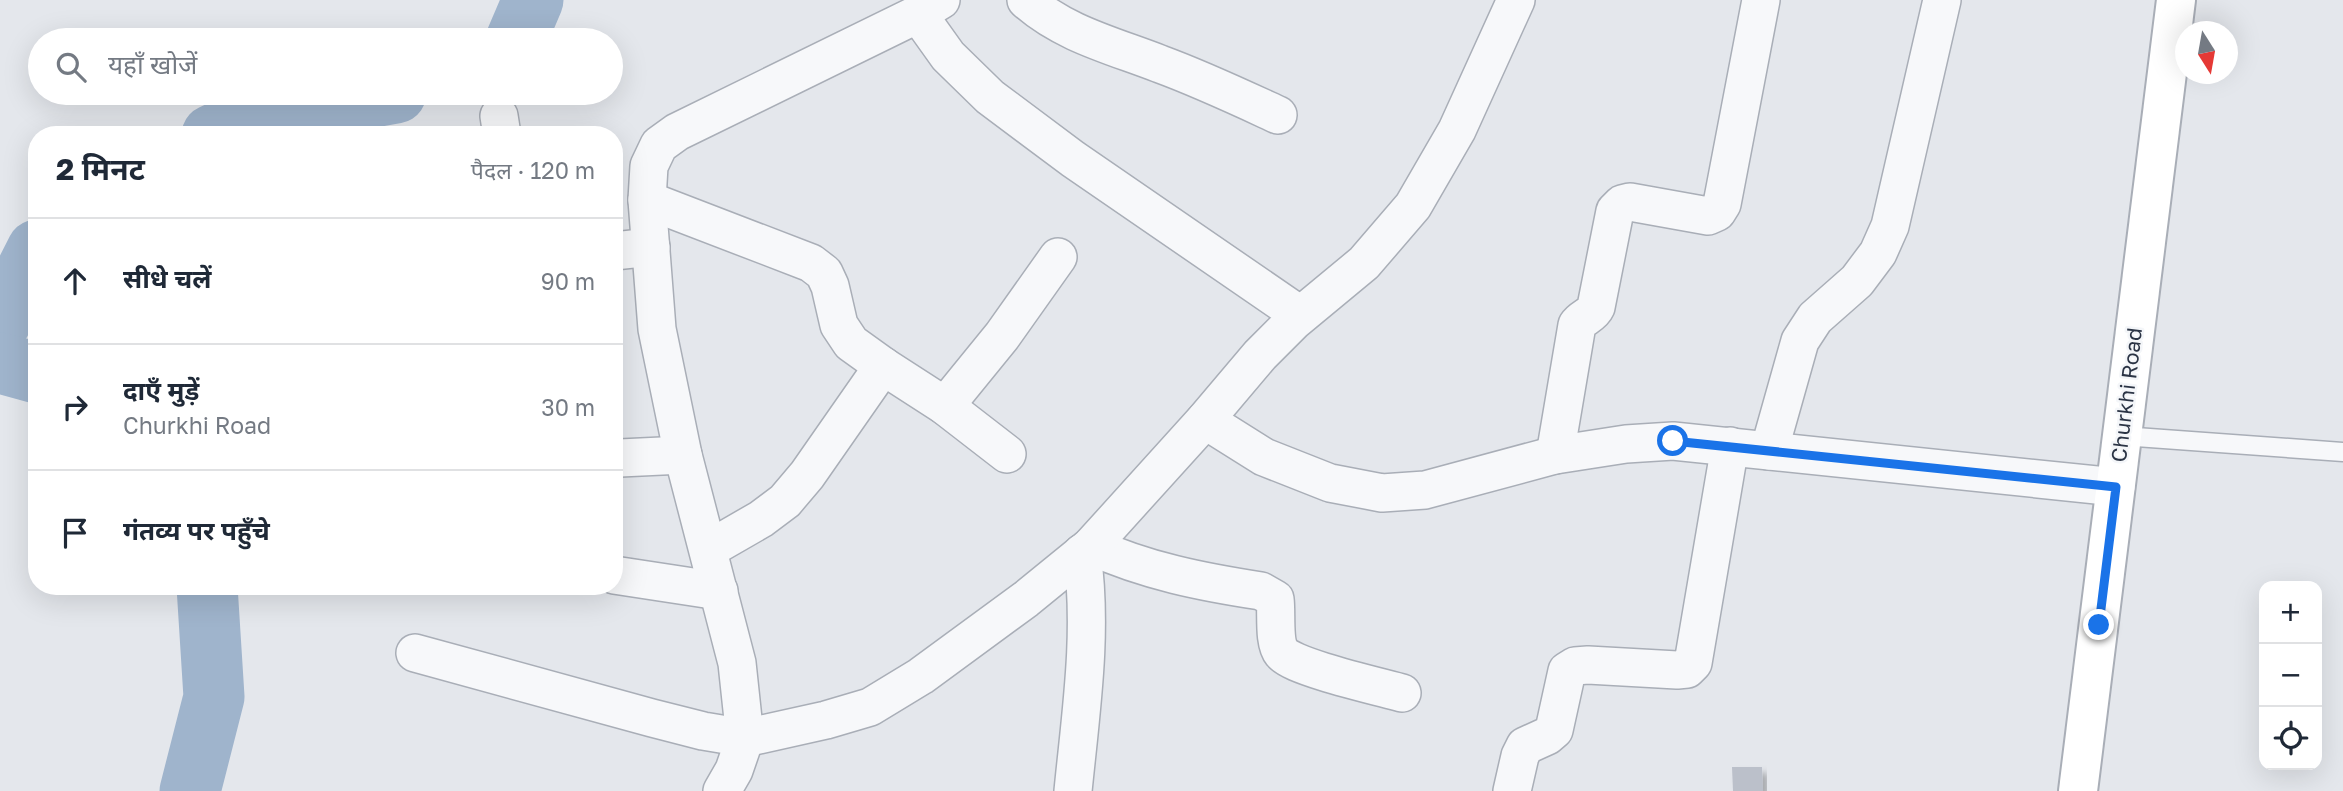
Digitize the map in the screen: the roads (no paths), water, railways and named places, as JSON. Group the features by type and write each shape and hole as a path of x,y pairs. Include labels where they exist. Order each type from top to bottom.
{"street":[{"path":"1026,0 1057,24 1205,81 1278,115"},
{"path":"415,653 677,724 745,738 870,707 920,676 1015,607 1087,549 1205,420 1260,355 1300,315 1364,263 1413,206 1457,131 1516,0"},
{"path":"1555,455 1574,333 1581,320 1593,313 1596,307 1615,211 1622,204 1630,202 1708,216 1717,212 1722,204 1760,0"},
{"path":"1769,451 1800,341 1815,318 1857,281 1878,253 1890,226 1942,0"},
{"name":"Churkhi Road","path":"2078,791 2122,436 2170,1"},
{"path":"722,791 745,738 737,663 683,455 657,329 647,200 649,166 659,145 677,132 935,4 948,56 990,97 1073,159 1300,315"},
{"path":"647,200 811,263 824,273 830,286 839,325 851,343 945,406 1007,454"},
{"path":"623,250 651,247"},
{"path":"945,406 1002,336 1058,257"},
{"path":"709,549 761,519 785,501 807,475 883,366"},
{"path":"1205,420 1264,457 1330,483 1382,493 1426,490 1555,455 1626,444 1673,441 2116,487"},
{"path":"1512,791 1524,746 1554,730 1567,671 1575,666 1588,665 1676,670 1687,669 1693,663 1730,446"},
{"path":"623,458 683,455"},
{"path":"1087,549 1159,572 1261,591 1275,599 1277,645 1282,655 1298,663 1402,693"},
{"path":"1073,791 1088,628 1087,549"},
{"path":"623,576 719,591"}],"lane":[{"path":"2122,436 2343,452"}],"waterway":[{"path":"521,28 533,0"},
{"path":"231,126 244,120 328,105"},
{"path":"0,323 28,268"},
{"path":"0,363 28,371"},
{"path":"190,791 214,697 208,595"}]}
